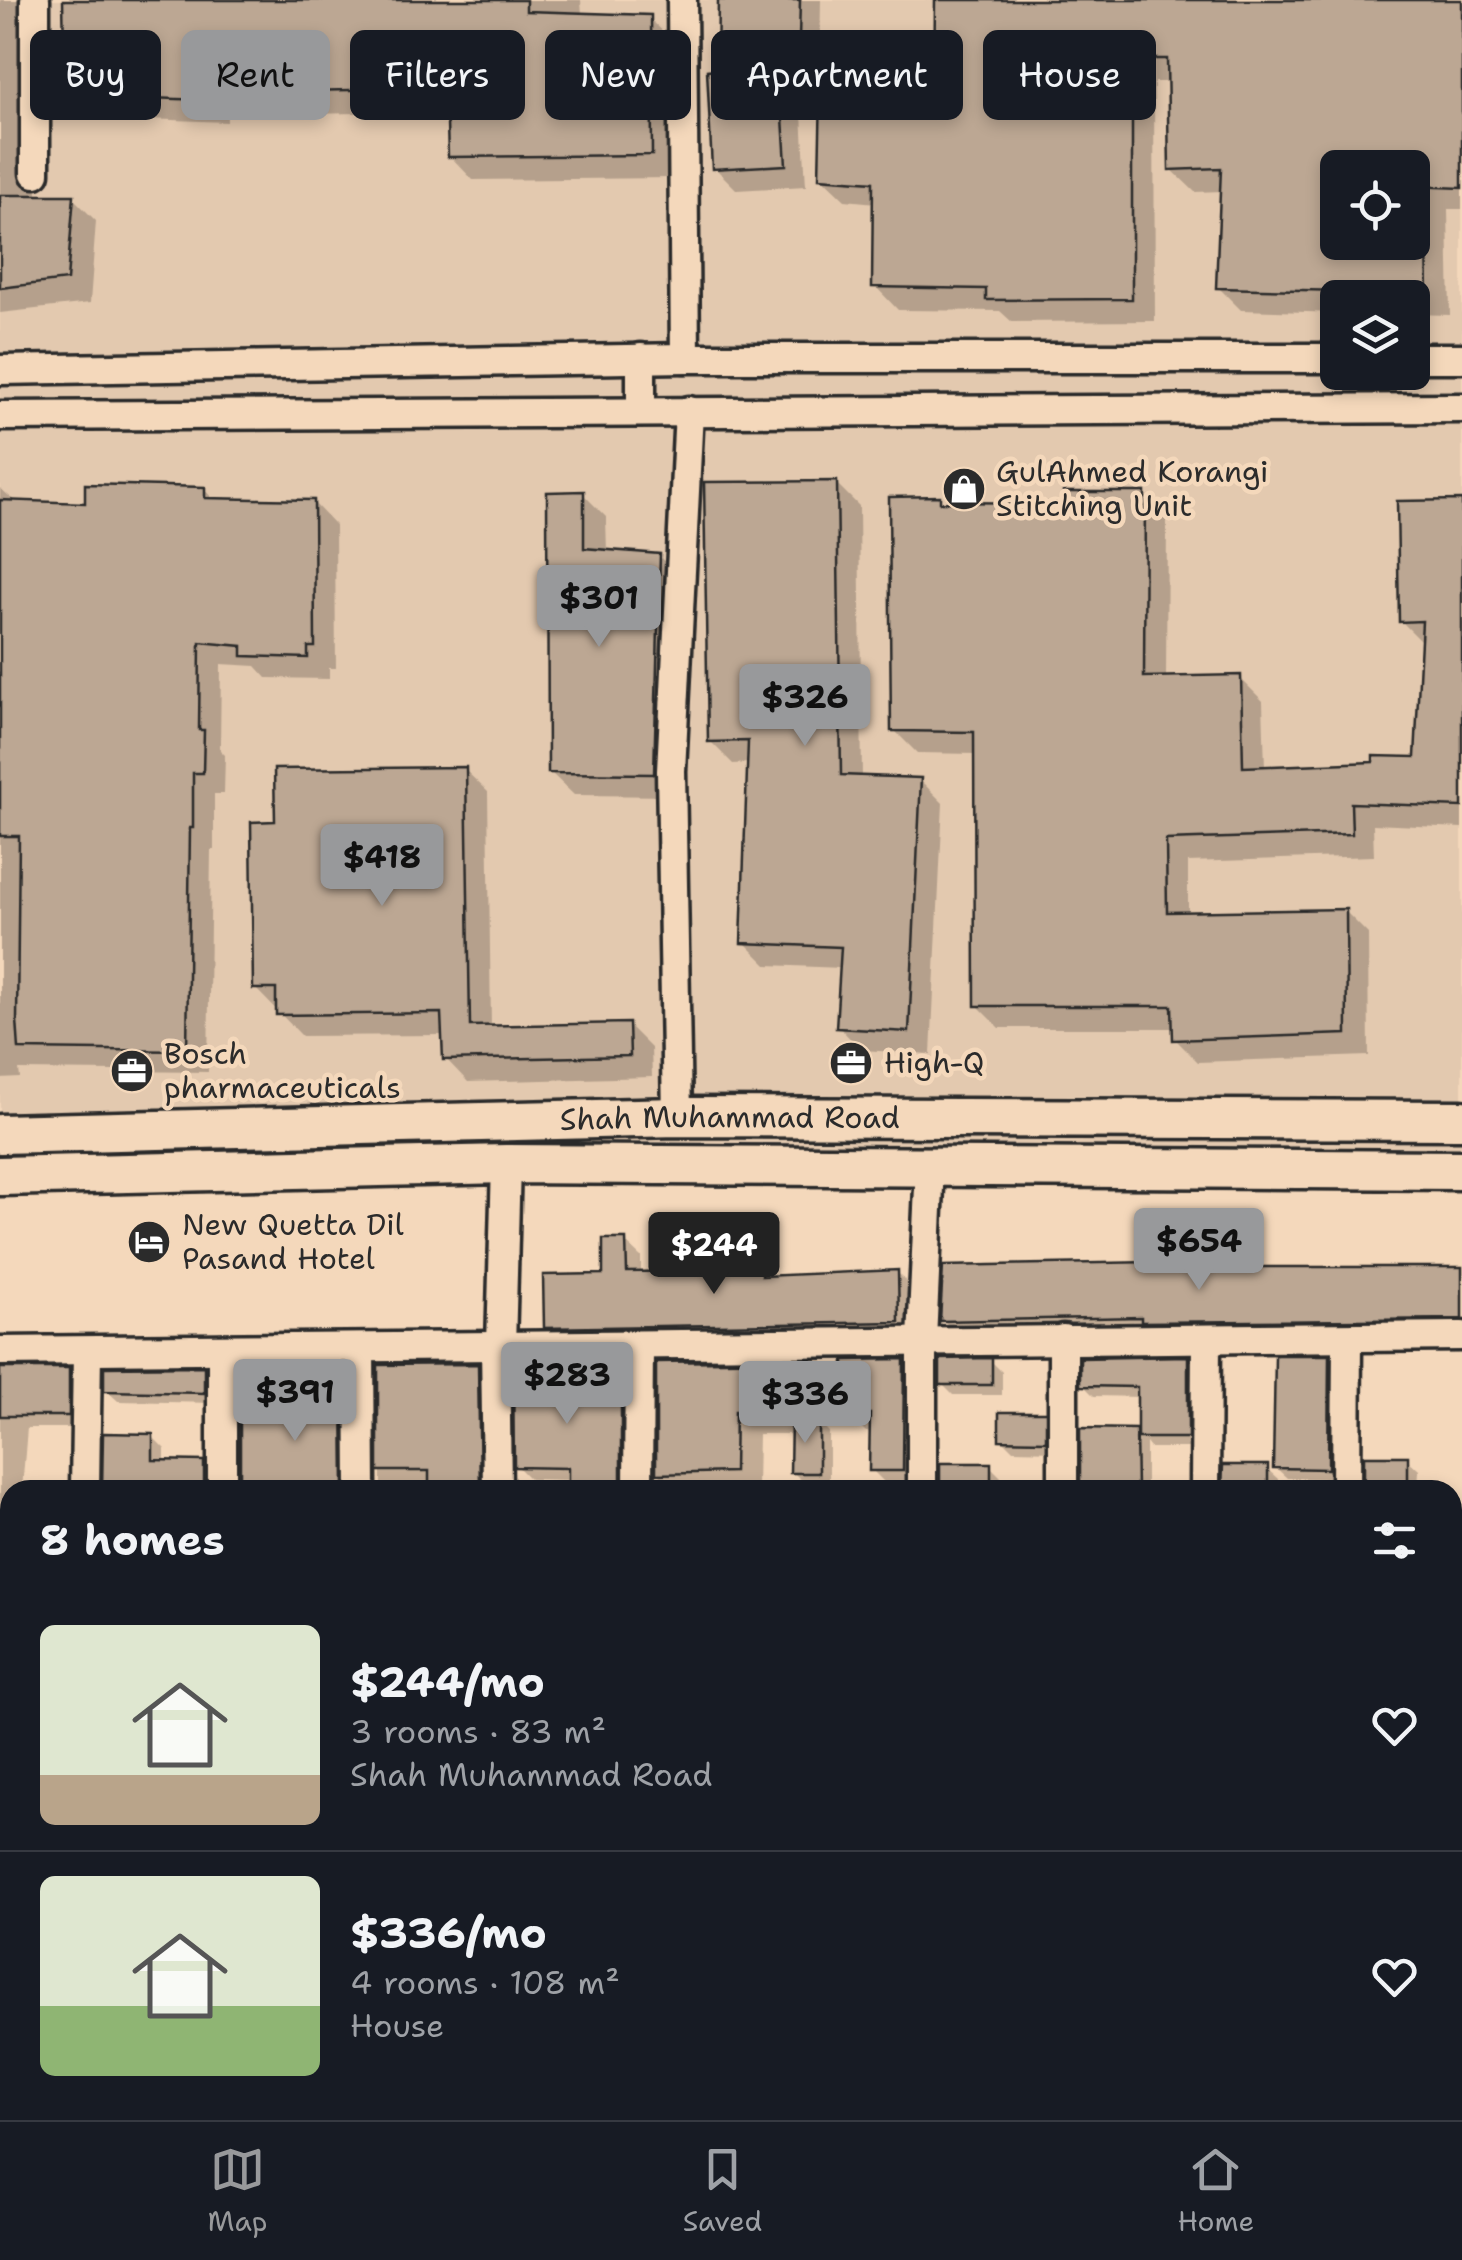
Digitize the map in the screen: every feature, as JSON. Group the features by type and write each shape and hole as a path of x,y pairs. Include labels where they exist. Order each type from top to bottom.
{"main road":[{"name":"Shah Muhammad Road","path":"0,1134 677,1117 1462,1120"},
{"name":"Shah Muhammad Road","path":"0,1176 506,1164 1462,1170"}],"street":[{"path":"35,0 35,173"},
{"path":"682,0 685,358"},
{"path":"0,370 641,358 1320,358"},
{"path":"640,411 641,358"},
{"path":"1430,358 1462,358"},
{"path":"0,416 1462,408"},
{"path":"677,1117 671,771 689,410"},
{"path":"40,1133 31,1143 29,1156 35,1168 47,1175"},
{"path":"0,1144 4,1155 0,1167"},
{"path":"497,1480 506,1164"},
{"path":"922,1480 922,1340 930,1165"},
{"path":"0,1351 1462,1336"},
{"path":"1063,1339 1063,1480"},
{"path":"1205,1480 1206,1339"},
{"path":"1346,1480 1347,1339"},
{"path":"638,1346 638,1480"},
{"path":"222,1348 222,1480"},
{"path":"360,1348 361,1480"},
{"path":"85,1480 86,1351"}],"shaded area":[{"path":"0,0 1462,0 1462,1163 0,1168"}],"building":[{"path":"63,0 526,0 526,11 651,15 651,30 545,30 545,120 652,120 652,155 448,157 447,120 525,120 525,30 350,30 350,90 330,90 330,30 181,30 181,99 161,98 161,30 64,30"},
{"path":"718,0 800,0 799,30 718,30"},
{"path":"935,0 1462,0 1462,188 1430,187 1430,150 1320,150 1320,260 1427,260 1428,280 1320,280 1320,290 1216,288 1221,168 1169,170 1167,59 1156,59 1156,30 983,30 983,120 1132,120 1132,299 986,300 986,289 872,287 873,182 819,178 820,120 963,120 963,30 935,30"},
{"path":"707,70 711,70 711,120 783,120 786,165 712,169"},
{"path":"0,195 74,195 67,280 0,288"},
{"path":"837,481 841,775 921,778 909,1032 836,1028 841,947 741,943 748,741 708,742 704,482"},
{"path":"85,484 205,487 205,498 314,500 315,647 308,647 308,658 242,656 242,646 200,642 199,730 204,730 203,773 193,773 187,1051 19,1049 19,836 0,836 0,500 85,503"},
{"path":"584,491 584,548 660,554 654,774 548,773 547,492"},
{"path":"1063,492 1145,492 1144,677 1241,675 1243,767 1373,762 1373,756 1415,757 1422,621 1399,622 1397,501 1462,500 1462,807 1351,803 1352,834 1166,840 1167,912 1346,909 1347,1034 1173,1040 1172,1006 975,1006 974,732 891,731 889,497 940,496 940,502 1063,503"},
{"path":"466,767 470,1026 629,1023 630,1056 443,1060 441,1013 276,1015 276,989 253,989 251,822 275,821 274,769"},
{"path":"603,1239 626,1239 627,1272 762,1270 762,1276 898,1270 899,1322 544,1328 543,1275 603,1274"},
{"path":"1153,1262 1153,1267 1462,1267 1462,1319 1141,1322 1141,1317 940,1321 943,1266"},
{"path":"1275,1355 1329,1355 1328,1469 1273,1468"},
{"path":"1188,1356 1188,1438 1137,1438 1137,1387 1080,1386 1080,1358"},
{"path":"992,1358 992,1385 940,1385 940,1359"},
{"path":"904,1359 903,1471 869,1471 870,1414 844,1414 844,1360"},
{"path":"789,1360 789,1411 735,1411 734,1472 656,1474 656,1362"},
{"path":"513,1363 563,1363 562,1385 621,1385 621,1480 568,1480 568,1468 514,1467"},
{"path":"478,1364 480,1480 429,1480 429,1471 378,1471 378,1365"},
{"path":"204,1366 204,1393 104,1391 104,1367"},
{"path":"0,1368 69,1368 69,1416 0,1416"},
{"path":"291,1387 343,1387 344,1480 240,1480 240,1411 291,1412"},
{"path":"999,1412 1046,1412 1046,1441 999,1440"},
{"path":"791,1418 819,1418 819,1473 790,1473"},
{"path":"1080,1428 1136,1429 1137,1480 1080,1480"},
{"path":"103,1433 153,1434 153,1460 204,1461 204,1480 102,1480"},
{"path":"1364,1456 1408,1456 1408,1480 1364,1480"},
{"path":"940,1463 991,1463 991,1480 940,1480"},
{"path":"1223,1465 1268,1465 1268,1480 1222,1480"}],"place":[{"name":"GulAhmed Korangi Stitching Unit","path":"964,489"},
{"name":"High-Q","path":"851,1063"},
{"name":"Bosch pharmaceuticals","path":"132,1071"},
{"name":"New Quetta Dil Pasand Hotel","path":"149,1242"}]}
